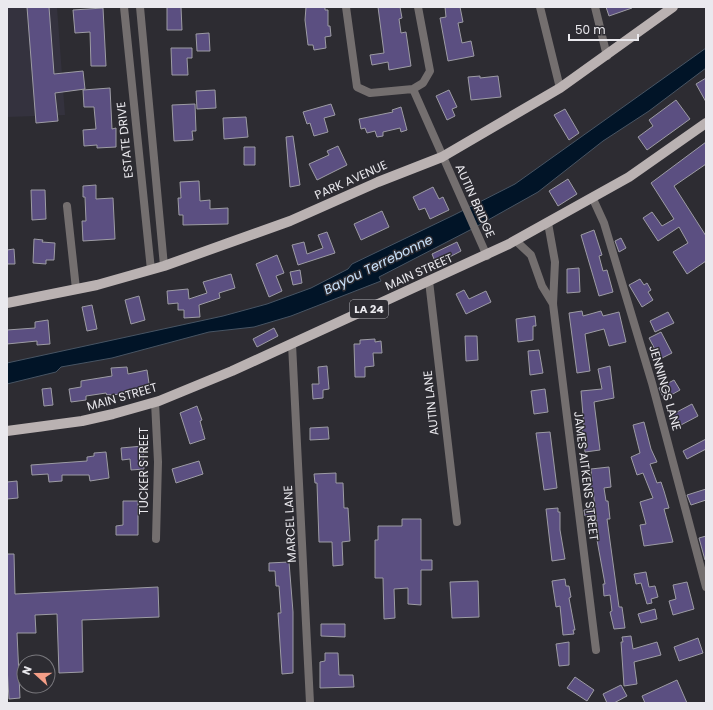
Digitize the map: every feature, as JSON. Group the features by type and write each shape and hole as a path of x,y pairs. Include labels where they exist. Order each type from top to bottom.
{"main road":[{"name":"PARK AVENUE","path":"7,303 76,289 164,266 290,221 378,182 442,157 560,88 607,56 673,7"},
{"name":"MAIN STREET","path":"7,431 82,422 155,402 232,371 487,256 516,241 593,199 629,177 706,123"}],"street":[{"name":"ESTATE DRIVE","path":"124,7 151,270"},
{"path":"140,7 164,266"},
{"path":"346,7 357,87 370,93 413,89 423,83 430,71 418,7"},
{"path":"540,7 560,88"},
{"path":"595,7 607,56"},
{"name":"AUTIN BRIDGE","path":"413,89 487,256"},
{"name":"JENNINGS LANE","path":"593,199 604,223 652,383 706,587"},
{"path":"67,206 76,289"},
{"name":"JAMES AITKENS STREET","path":"548,223 555,262 553,304 596,650"},
{"name":"JAMES AITKENS STREET","path":"516,241 531,255 542,286 553,304"},
{"name":"AUTIN LANE","path":"430,281 457,522"},
{"name":"MARCEL LANE","path":"292,344 310,703"},
{"name":"TUCKER STREET","path":"155,402 158,462 156,539"}],"shaded area":[{"path":"7,7 57,7 65,115 7,117"}],"water":[{"name":"Bayou Terrebonne","path":"706,48 706,68 649,111 603,141 538,192 472,229 379,277 381,281 291,316 254,327 209,332 112,358 61,367 56,372 7,384 7,363 223,316 267,304 311,288 348,269 352,264 515,184"}],"building":[{"path":"27,7 49,7 54,74 83,71 85,89 55,93 58,121 36,123"},
{"path":"167,7 181,7 182,30 167,30"},
{"path":"306,7 325,7 325,10 328,10 328,26 330,26 331,36 325,37 326,48 314,50 313,45 308,45 305,20"},
{"path":"378,7 400,7 402,18 399,19 401,33 406,32 411,66 389,70 388,62 372,65 370,55 384,53"},
{"path":"445,7 460,7 463,22 458,23 462,43 471,41 474,56 448,61 440,18 446,17"},
{"path":"606,7 632,7 632,8 609,16"},
{"path":"103,8 106,66 91,66 90,32 75,33 73,10"},
{"path":"209,33 210,51 197,51 196,34"},
{"path":"171,48 192,48 192,58 187,58 188,75 172,75"},
{"path":"480,76 480,78 498,76 501,97 471,100 468,77"},
{"path":"706,78 706,102 696,84"},
{"path":"110,88 112,129 116,128 116,147 97,148 97,145 84,146 83,130 96,129 94,107 84,107 83,90"},
{"path":"215,90 216,108 197,109 196,91"},
{"path":"449,90 457,107 452,109 455,116 447,120 436,96"},
{"path":"676,100 690,119 647,150 638,137 653,126 649,120"},
{"path":"195,104 196,131 192,131 193,140 174,141 172,105"},
{"path":"331,104 335,115 324,118 328,132 314,136 310,123 307,124 303,112"},
{"path":"401,107 407,130 401,132 400,128 383,132 383,136 377,137 375,131 367,133 365,128 361,129 359,119 393,112 392,110"},
{"path":"565,109 579,133 569,140 554,115"},
{"path":"246,117 248,137 224,139 223,118"},
{"path":"293,136 300,185 290,187 286,137"},
{"path":"706,142 706,164 674,186 706,236 706,261 687,274 673,252 688,243 679,227 658,241 643,218 652,212 662,226 674,219 651,183"},
{"path":"338,146 347,165 317,180 309,164 329,155 327,151"},
{"path":"244,147 255,147 255,165 244,165"},
{"path":"568,179 577,194 558,206 549,191"},
{"path":"199,181 200,201 210,200 210,209 228,208 228,224 183,225 183,215 179,215 178,198 181,198 180,182"},
{"path":"96,185 96,199 113,198 115,239 83,241 82,221 86,221 83,186"},
{"path":"433,187 439,199 443,197 449,210 430,219 425,208 419,210 413,197"},
{"path":"31,190 45,190 46,219 32,220"},
{"path":"382,211 389,227 361,240 354,224"},
{"path":"594,230 602,255 599,256 603,271 607,270 613,292 599,296 581,235"},
{"path":"327,232 335,253 298,265 292,245 304,242 307,254 323,248 318,235"},
{"path":"621,238 626,248 619,252 615,241"},
{"path":"34,239 43,240 42,242 55,243 54,260 46,260 46,264 33,263"},
{"path":"457,242 461,251 436,264 432,254"},
{"path":"14,249 15,264 7,264 7,250"},
{"path":"277,255 284,273 276,276 282,291 269,297 256,264"},
{"path":"579,268 580,292 567,293 567,269"},
{"path":"300,270 302,283 293,285 290,272"},
{"path":"231,274 235,288 219,293 220,298 199,305 200,317 184,318 184,310 178,310 178,303 168,304 167,291 188,289 189,299 207,293 203,282"},
{"path":"640,279 644,285 647,283 651,290 648,292 653,300 642,307 629,285"},
{"path":"464,290 469,299 486,291 491,302 466,314 456,294"},
{"path":"139,296 145,320 131,324 125,300"},
{"path":"92,305 97,329 87,331 82,307"},
{"path":"582,311 583,316 601,311 603,316 619,312 626,342 609,346 604,329 585,334 590,371 577,373 569,313"},
{"path":"668,312 674,323 655,332 650,321"},
{"path":"535,316 536,326 533,326 533,340 518,342 516,319"},
{"path":"48,320 50,344 37,345 37,341 7,344 7,330 35,328 35,322"},
{"path":"274,328 278,336 257,347 253,339"},
{"path":"661,332 672,353 660,359 649,338"},
{"path":"465,336 477,336 478,360 466,361"},
{"path":"375,339 375,342 381,341 382,353 373,353 374,366 365,367 365,377 355,377 354,344 360,344 360,340"},
{"path":"539,350 543,373 530,375 528,351"},
{"path":"327,366 329,389 323,390 323,398 313,399 312,384 319,384 318,367"},
{"path":"610,366 614,398 594,402 600,450 585,452 582,428 584,427 581,391 602,389 598,369"},
{"path":"127,367 128,374 147,370 150,390 123,394 107,395 106,393 86,396 86,400 71,402 69,389 81,387 81,381 112,376 111,368"},
{"path":"674,380 680,390 664,399 659,388"},
{"path":"51,388 53,405 44,406 42,389"},
{"path":"545,389 548,412 534,414 531,391"},
{"path":"692,404 698,416 679,426 673,414"},
{"path":"197,406 202,420 200,421 205,439 190,444 180,413"},
{"path":"644,422 651,449 657,462 650,464 657,483 661,482 669,508 664,509 673,542 644,546 640,525 646,524 640,502 653,498 643,473 637,475 631,457 640,453 633,425"},
{"path":"328,427 329,439 310,440 310,428"},
{"path":"550,432 557,488 544,490 536,433"},
{"path":"706,439 706,449 687,459 683,451"},
{"path":"143,446 144,469 131,470 130,459 122,460 121,448"},
{"path":"106,452 109,478 90,481 89,475 62,475 62,481 49,482 48,474 32,475 31,465 87,461 87,457 94,456 94,453"},
{"path":"199,461 203,474 176,483 172,469"},
{"path":"609,467 611,487 604,488 606,501 608,501 610,519 607,519 619,607 622,607 625,628 614,629 610,612 612,611 610,595 604,596 603,584 605,584 597,540 599,540 596,515 585,516 584,510 595,508 593,489 591,489 590,481 592,481 591,469"},
{"path":"336,473 336,483 343,483 344,508 348,508 350,541 342,542 343,565 333,566 332,542 319,542 317,483 315,483 314,474"},
{"path":"17,481 18,498 7,499 7,482"},
{"path":"706,489 706,500 691,505 687,495"},
{"path":"123,501 138,501 138,535 116,535 116,526 123,525"},
{"path":"558,508 558,512 560,512 560,530 565,559 552,561 546,509"},
{"path":"402,519 421,519 421,560 432,560 432,570 421,570 421,605 408,604 408,588 394,589 395,618 384,619 383,578 375,578 375,540 378,540 378,526 402,526"},
{"path":"706,536 706,559 705,560 699,538"},
{"path":"7,554 14,554 15,594 158,587 159,617 82,620 83,672 59,673 57,614 35,615 36,633 17,633 18,654 16,654 16,694 20,694 20,698 9,699 7,667"},
{"path":"289,562 293,612 293,673 282,674 278,613 281,613 279,586 276,586 275,571 269,571 269,563"},
{"path":"646,572 649,587 655,586 658,597 651,599 652,603 647,604 641,583 636,584 634,574"},
{"path":"565,579 566,586 569,586 571,597 569,598 575,630 573,630 574,634 563,635 560,606 556,607 552,581"},
{"path":"478,581 479,617 452,618 450,582"},
{"path":"687,582 694,609 673,615 669,601 676,599 673,585"},
{"path":"655,609 657,619 641,623 638,614"},
{"path":"321,624 345,624 345,637 321,636"},
{"path":"631,636 633,649 657,642 661,655 634,662 637,684 624,686 621,642 623,642 622,637"},
{"path":"698,638 703,653 679,661 674,647"},
{"path":"569,642 569,665 559,666 556,644"},
{"path":"325,653 338,653 339,675 353,675 354,687 320,688 320,662 325,661"},
{"path":"575,677 594,690 587,701 567,688"},
{"path":"677,680 687,703 645,703 642,696"},
{"path":"621,685 627,696 614,703 607,703 603,694"}]}
